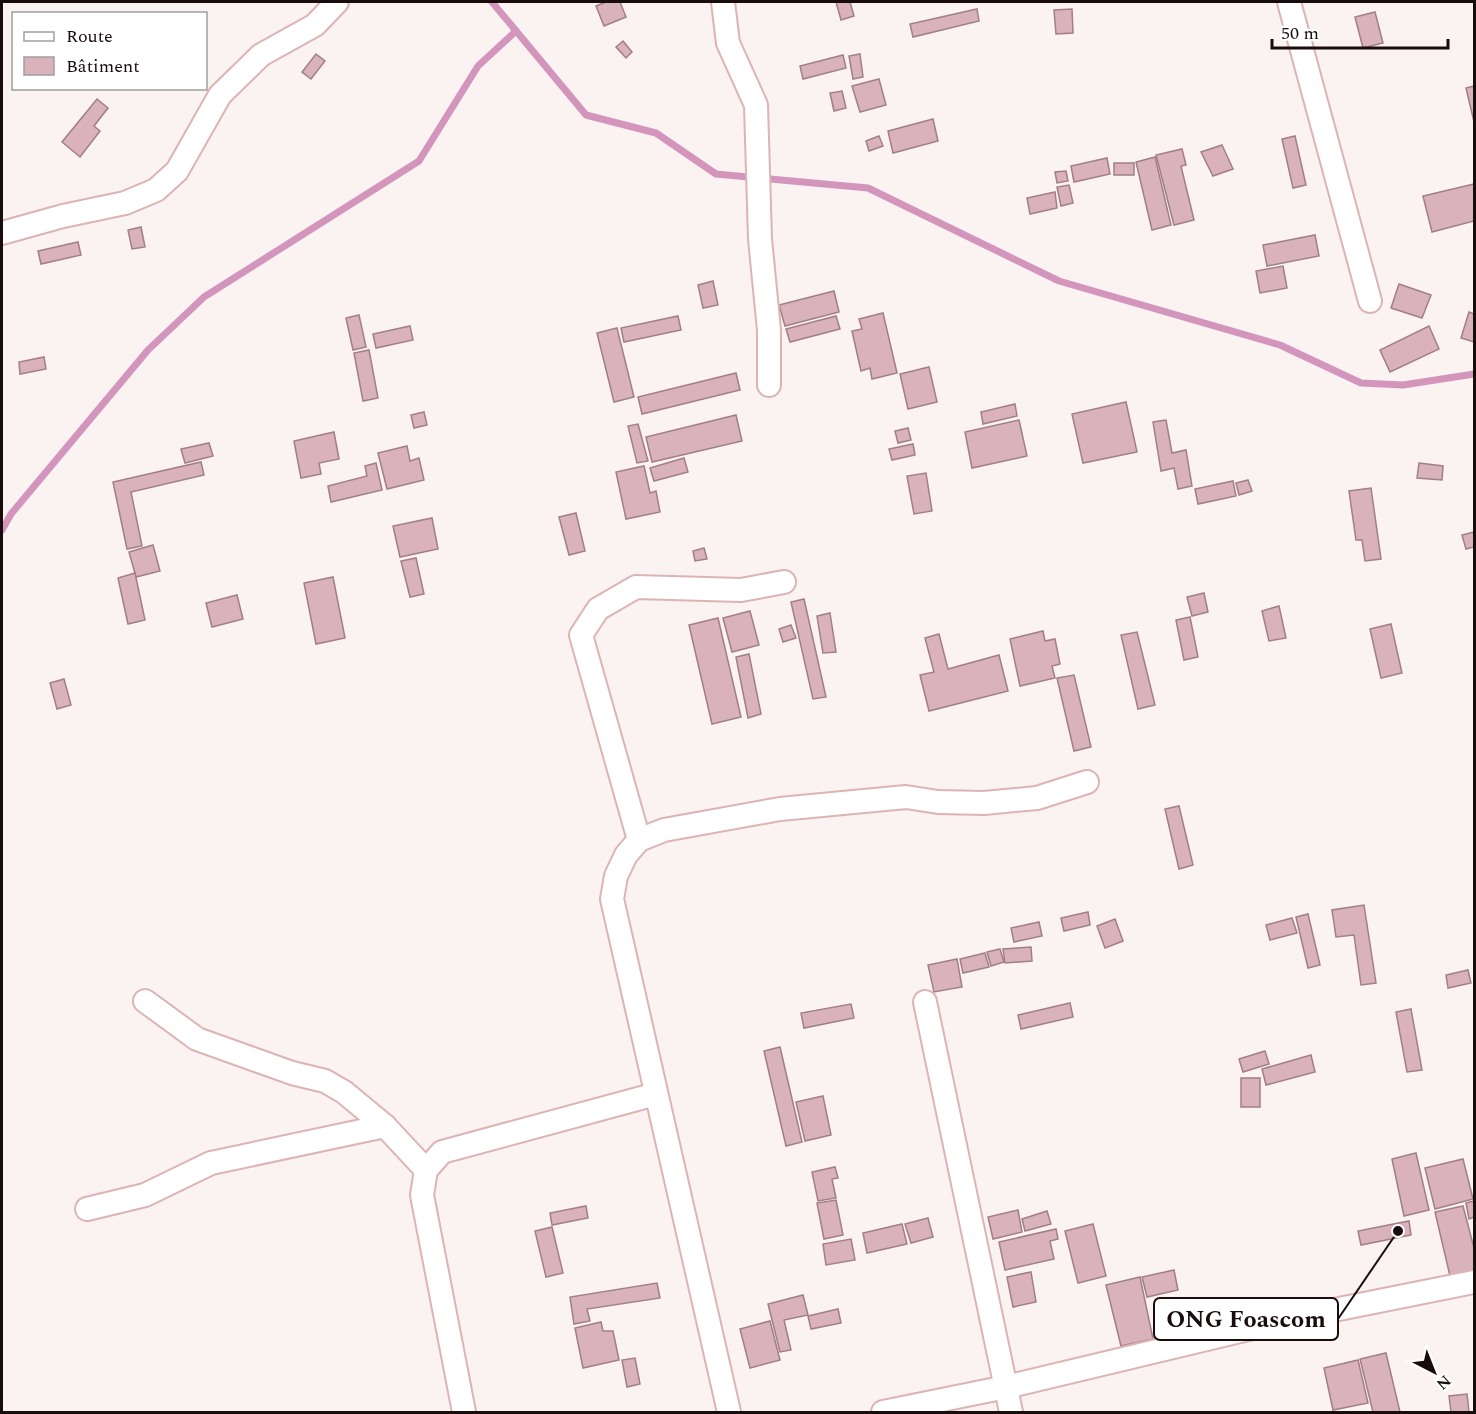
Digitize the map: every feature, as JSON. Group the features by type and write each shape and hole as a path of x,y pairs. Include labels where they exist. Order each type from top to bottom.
{"street":[{"path":"2,233 63,216 132,201 156,190 177,171 220,95 261,55 315,25 337,2"},
{"path":"723,2 728,43 756,105 760,239 769,330 769,385"},
{"path":"1289,2 1370,301"},
{"path":"639,840 581,635 598,609 636,587 741,590 784,582"},
{"path":"729,1413 612,899 616,876 626,855 639,840 664,830 780,809 906,797 938,802 994,802 1037,798 1087,782"},
{"path":"145,1001 197,1039 292,1073 325,1081 344,1092 385,1126 426,1170"},
{"path":"925,1002 1011,1413"},
{"path":"464,1413 422,1195 426,1170 442,1152 656,1094"},
{"path":"87,1209 145,1195 211,1163 385,1126"},
{"path":"883,1413 1006,1387 1299,1317 1474,1282"}],"building":[{"path":"606,2 620,2 626,17 604,26 596,6"},
{"path":"836,2 850,2 854,16 841,20"},
{"path":"977,9 979,21 913,37 910,24"},
{"path":"1072,9 1073,33 1056,34 1054,10"},
{"path":"1375,12 1383,43 1363,48 1355,17"},
{"path":"623,41 632,52 626,58 616,47"},
{"path":"316,54 325,61 311,79 302,72"},
{"path":"860,54 863,77 853,79 849,56"},
{"path":"843,55 846,68 803,79 800,66"},
{"path":"879,79 886,105 860,112 852,86"},
{"path":"1474,86 1474,122 1466,88"},
{"path":"842,91 846,108 834,111 830,93"},
{"path":"97,99 108,108 94,126 100,131 80,157 62,142"},
{"path":"933,119 938,141 893,153 888,131"},
{"path":"879,136 883,146 869,151 866,141"},
{"path":"1295,136 1306,185 1293,188 1282,139"},
{"path":"1222,145 1233,169 1213,176 1201,152"},
{"path":"1182,149 1186,165 1181,166 1194,220 1174,225 1156,155"},
{"path":"1155,157 1171,225 1152,230 1136,162"},
{"path":"1107,158 1110,174 1074,182 1071,166"},
{"path":"1114,163 1134,163 1134,175 1114,175"},
{"path":"1066,171 1068,181 1057,183 1055,172"},
{"path":"1474,184 1474,221 1432,232 1423,196"},
{"path":"1069,185 1073,203 1061,206 1057,187"},
{"path":"1055,192 1057,208 1030,214 1027,198"},
{"path":"141,227 145,247 132,249 128,230"},
{"path":"1315,235 1319,256 1267,266 1263,245"},
{"path":"78,242 81,255 41,264 38,251"},
{"path":"1283,266 1287,288 1260,293 1256,271"},
{"path":"713,281 718,305 703,308 698,285"},
{"path":"1399,284 1431,295 1422,318 1391,308"},
{"path":"834,291 839,312 785,326 779,305"},
{"path":"1469,312 1474,314 1474,342 1461,338"},
{"path":"883,313 897,373 872,379 870,368 861,371 852,331 862,329 859,319"},
{"path":"359,315 366,347 353,350 346,318"},
{"path":"678,316 681,330 624,342 621,328"},
{"path":"836,316 840,329 790,342 786,329"},
{"path":"410,326 413,340 376,348 373,334"},
{"path":"1429,326 1439,349 1390,372 1380,350"},
{"path":"617,328 634,397 614,402 597,333"},
{"path":"369,350 378,398 363,401 354,353"},
{"path":"44,357 46,369 20,374 19,362"},
{"path":"929,367 937,402 908,409 900,374"},
{"path":"736,373 740,390 642,414 638,397"},
{"path":"1126,402 1137,452 1083,463 1072,414"},
{"path":"1015,404 1017,416 983,424 981,412"},
{"path":"424,412 427,425 414,428 411,415"},
{"path":"736,415 742,441 652,462 646,437"},
{"path":"1019,420 1027,456 972,468 965,432"},
{"path":"1166,420 1172,453 1186,450 1192,486 1178,489 1174,468 1161,471 1153,422"},
{"path":"638,424 648,461 637,463 628,426"},
{"path":"908,428 911,440 898,443 895,431"},
{"path":"334,432 339,459 319,463 321,474 301,478 294,441"},
{"path":"209,443 213,456 185,463 181,449"},
{"path":"913,444 915,455 892,460 889,449"},
{"path":"407,446 410,461 419,458 424,480 387,489 378,453"},
{"path":"684,458 688,472 654,481 650,468"},
{"path":"201,462 204,475 131,492 142,546 127,549 113,482"},
{"path":"376,463 382,490 331,502 328,486 367,476 365,466"},
{"path":"1419,463 1443,466 1442,480 1417,478"},
{"path":"644,466 650,493 656,491 660,512 626,519 616,472"},
{"path":"926,473 932,511 914,514 907,476"},
{"path":"1248,480 1252,491 1239,495 1236,483"},
{"path":"1233,481 1236,496 1198,504 1195,489"},
{"path":"1371,488 1381,559 1365,561 1362,540 1356,540 1349,491"},
{"path":"576,513 585,551 569,555 559,517"},
{"path":"432,518 438,549 400,557 393,526"},
{"path":"1474,532 1474,547 1466,549 1462,535"},
{"path":"153,545 160,571 136,577 129,552"},
{"path":"704,548 707,559 695,561 693,551"},
{"path":"416,558 424,594 410,597 401,561"},
{"path":"135,573 145,620 128,624 118,578"},
{"path":"333,577 345,638 316,644 304,583"},
{"path":"1204,593 1208,612 1192,616 1187,597"},
{"path":"237,595 243,619 212,627 206,603"},
{"path":"804,599 826,697 813,699 791,602"},
{"path":"1279,606 1286,638 1269,641 1262,611"},
{"path":"750,611 759,645 732,652 723,618"},
{"path":"830,613 836,652 823,653 817,616"},
{"path":"1190,617 1198,657 1184,660 1176,620"},
{"path":"718,618 741,717 712,724 689,625"},
{"path":"1391,624 1402,673 1381,678 1370,629"},
{"path":"791,625 796,638 783,642 779,629"},
{"path":"1043,631 1045,641 1055,639 1060,664 1052,666 1055,678 1020,686 1010,639"},
{"path":"1137,632 1155,705 1138,709 1121,635"},
{"path":"939,634 948,669 999,655 1008,691 929,711 920,675 934,672 925,638"},
{"path":"749,654 761,714 748,718 736,657"},
{"path":"1074,675 1091,747 1074,751 1057,678"},
{"path":"64,679 71,705 57,709 50,683"},
{"path":"1179,806 1193,865 1179,869 1165,809"},
{"path":"1364,905 1376,983 1361,985 1354,935 1336,937 1332,910"},
{"path":"1088,912 1090,925 1064,931 1061,918"},
{"path":"1308,914 1320,965 1308,968 1296,917"},
{"path":"1292,918 1297,933 1270,940 1266,925"},
{"path":"1115,919 1123,941 1105,948 1097,926"},
{"path":"1039,922 1042,936 1014,942 1011,928"},
{"path":"1031,947 1032,961 1005,963 1003,949"},
{"path":"1000,949 1004,962 991,966 987,952"},
{"path":"985,953 989,967 963,973 960,959"},
{"path":"957,959 962,987 934,992 928,965"},
{"path":"1468,970 1471,983 1448,988 1446,975"},
{"path":"1070,1003 1073,1017 1021,1029 1018,1015"},
{"path":"851,1004 854,1018 804,1028 801,1013"},
{"path":"1411,1009 1422,1070 1407,1072 1396,1012"},
{"path":"780,1047 802,1142 786,1146 764,1051"},
{"path":"1265,1051 1269,1064 1243,1072 1239,1059"},
{"path":"1311,1055 1315,1072 1266,1085 1262,1069"},
{"path":"1241,1078 1260,1078 1260,1107 1241,1107"},
{"path":"823,1096 831,1135 805,1141 796,1102"},
{"path":"1416,1153 1429,1210 1404,1216 1392,1159"},
{"path":"1463,1159 1473,1199 1435,1209 1425,1168"},
{"path":"835,1167 838,1178 832,1179 836,1198 818,1201 812,1172"},
{"path":"836,1200 843,1235 824,1239 817,1203"},
{"path":"1474,1201 1474,1217 1469,1219 1466,1203"},
{"path":"586,1206 588,1218 552,1225 550,1213"},
{"path":"1463,1206 1474,1248 1474,1270 1450,1276 1435,1212"},
{"path":"1018,1210 1022,1232 993,1239 988,1217"},
{"path":"1047,1211 1051,1224 1025,1231 1022,1219"},
{"path":"928,1218 933,1237 911,1243 905,1224"},
{"path":"1409,1221 1411,1235 1361,1245 1358,1231"},
{"path":"902,1224 907,1244 867,1253 863,1233"},
{"path":"1093,1224 1106,1276 1078,1283 1065,1231"},
{"path":"552,1227 563,1273 546,1277 535,1231"},
{"path":"1056,1229 1058,1239 1050,1241 1054,1259 1005,1270 999,1242"},
{"path":"851,1239 855,1260 826,1265 823,1244"},
{"path":"1174,1270 1178,1290 1147,1297 1142,1277"},
{"path":"1031,1272 1036,1302 1013,1307 1007,1277"},
{"path":"1140,1277 1153,1339 1121,1346 1106,1285"},
{"path":"657,1283 660,1298 587,1309 590,1321 574,1324 570,1297"},
{"path":"803,1295 808,1315 784,1320 791,1350 780,1352 768,1304"},
{"path":"838,1309 841,1323 811,1329 808,1316"},
{"path":"770,1321 780,1360 750,1368 740,1329"},
{"path":"601,1322 603,1331 613,1331 619,1360 583,1368 575,1328"},
{"path":"1386,1353 1400,1412 1373,1412 1360,1359"},
{"path":"635,1358 640,1384 627,1387 622,1360"},
{"path":"1358,1360 1368,1403 1333,1410 1324,1368"},
{"path":"1467,1394 1469,1412 1451,1412 1449,1396"}],"waterway":[{"path":"492,2 586,115 656,133 716,174 868,188 1059,281 1280,345 1361,383 1403,385 1474,374"},
{"path":"2,530 11,514 148,350 204,297 419,161 478,66 516,31"}],"place":[{"name":"ONG Foascom","path":"1398,1231"}]}
